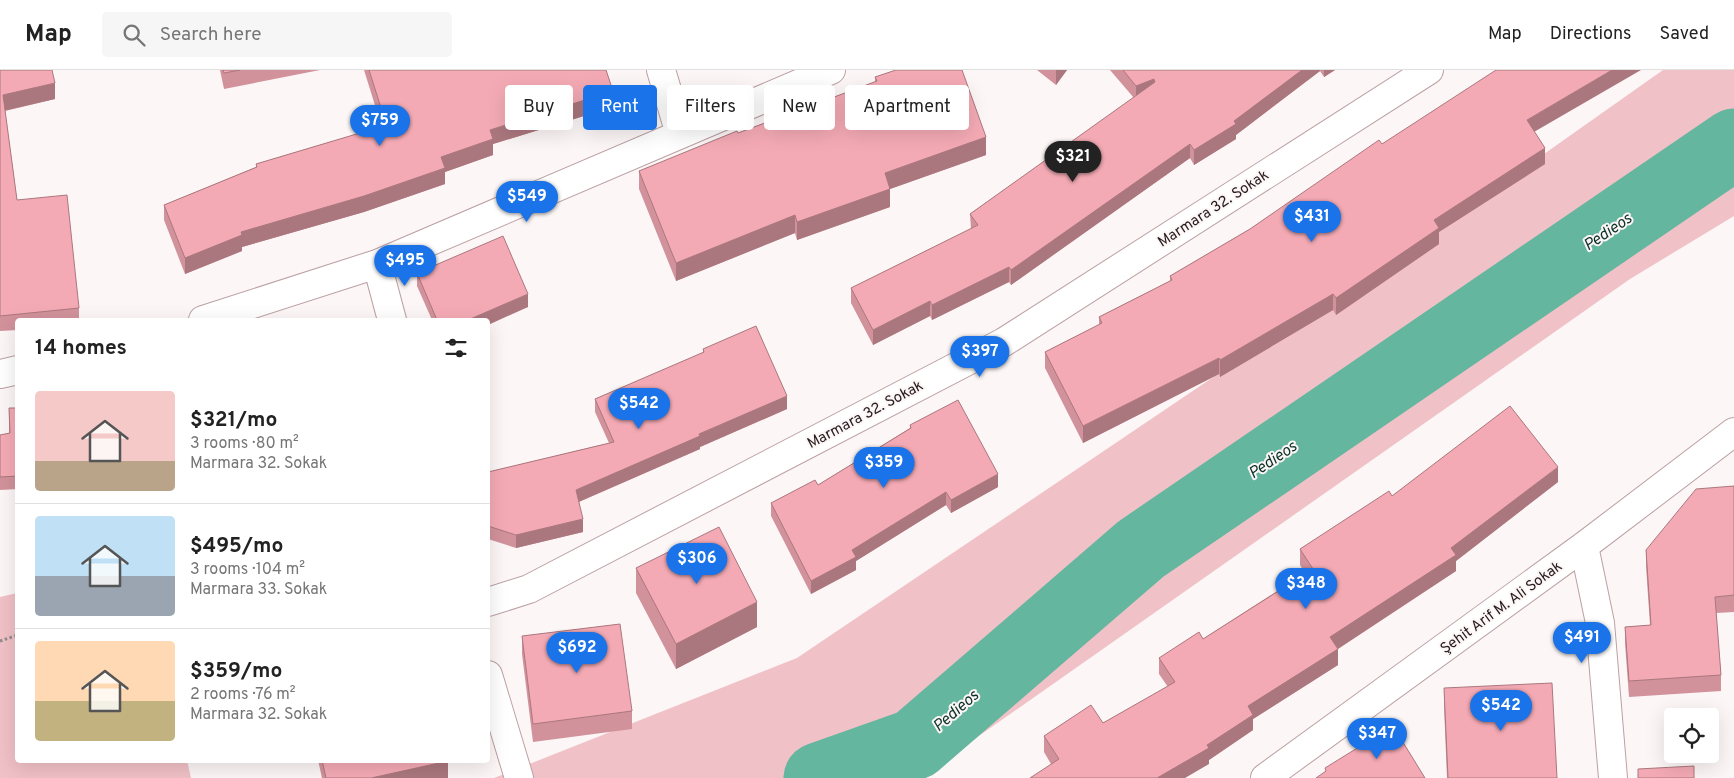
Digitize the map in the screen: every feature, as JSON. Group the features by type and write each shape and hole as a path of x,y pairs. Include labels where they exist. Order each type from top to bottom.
{"street":[{"path":"661,70 680,134"},
{"path":"209,318 377,264 831,70"},
{"name":"Marmara 32. Sokak","path":"490,601 529,589 1004,342 1429,70"},
{"path":"377,264 391,318"},
{"path":"0,374 15,371"},
{"name":"Şehit Arif M. Ali Sokak","path":"1266,778 1584,546 1734,432"},
{"path":"1584,546 1600,624 1613,778"},
{"path":"490,682 519,778"}],"path":[{"path":"0,640 15,636"}],"shaded area":[{"path":"1663,70 1734,70 1734,216 1630,279 919,778 494,778 797,658 1544,154"},
{"path":"15,593 15,763 188,763 191,778 0,778 0,597"}],"building":[{"path":"0,70 52,70 55,83 3,95 17,200 67,195 79,308 0,316"},
{"path":"223,70 240,70 224,73"},
{"path":"369,70 606,70 611,85 583,85 583,101 573,104 573,85 505,85 505,125 490,130 493,139 441,157 445,168 364,196 241,232 242,235 185,258 164,205 257,167 256,164 370,130 367,119 383,114"},
{"path":"896,70 962,70 967,85 866,85 877,81 875,77"},
{"path":"1123,70 1302,70 1234,121 1236,124 1194,150 1190,144 1011,270 1009,267 932,305 930,301 873,330 851,288 978,225 970,214 1155,82 1154,79 1136,86"},
{"path":"1496,70 1612,70 1527,120 1545,148 1434,220 1439,228 1336,298 1333,294 1220,360 1219,358 1083,426 1045,352 1102,323 1099,317 1172,280 1170,276 1250,229 1379,140 1382,144"},
{"path":"969,90 986,137 885,173 890,189 797,222 795,215 676,263 639,171 737,131 738,133 754,130 754,127 764,123 764,130 835,130 835,97 845,93 845,130 969,130"},
{"path":"503,236 528,294 473,318 436,318 417,273"},
{"path":"756,326 787,396 576,490 583,519 516,535 490,527 490,472 614,442 595,399 704,352 703,349"},
{"path":"958,400 998,474 951,500 946,492 852,550 856,557 811,581 771,503 815,480 818,485 911,428 910,425"},
{"path":"1510,406 1558,467 1451,548 1456,555 1330,637 1338,649 1248,706 1253,715 1207,745 1209,748 1157,778 1030,778 1059,759 1044,736 1091,705 1103,723 1175,682 1159,658 1199,632 1203,639 1313,569 1300,549 1389,491 1392,496"},
{"path":"9,408 15,408 15,476 0,477 0,435 10,433"},
{"path":"1734,486 1734,595 1715,597 1721,675 1629,681 1625,627 1651,625 1646,550 1696,489"},
{"path":"719,527 757,602 676,644 636,568"},
{"path":"620,624 632,711 533,724 522,636"},
{"path":"1552,683 1557,778 1448,778 1444,688"},
{"path":"1393,726 1425,778 1316,778 1326,771 1325,768"},
{"path":"323,763 439,763 371,778 326,778"},
{"path":"1694,766 1694,778 1638,778 1638,769"}],"waterway":[{"name":"Pedieos","path":"819,778 915,744 1141,549 1734,144"}]}
